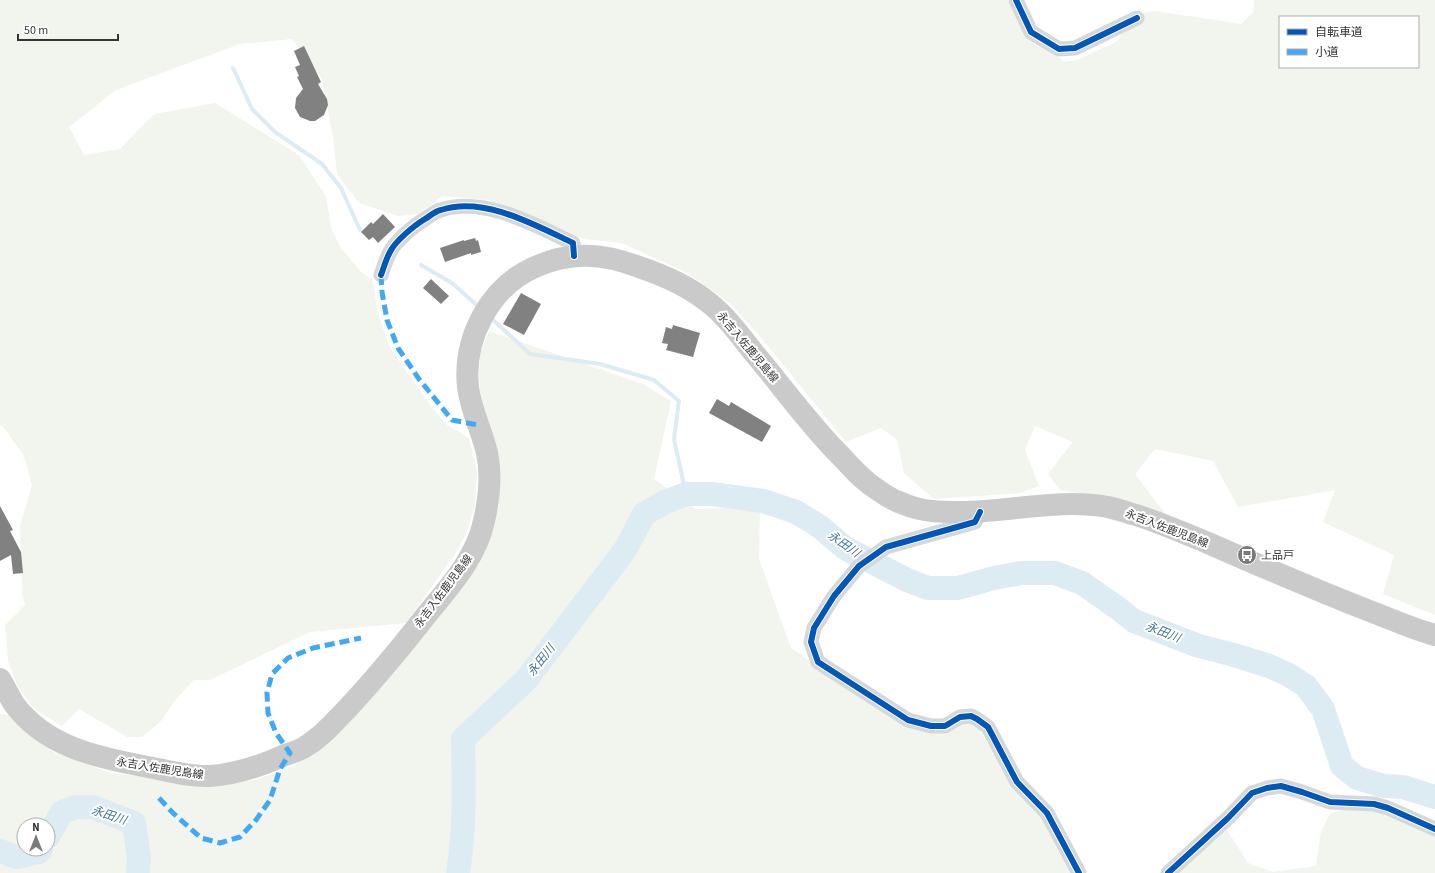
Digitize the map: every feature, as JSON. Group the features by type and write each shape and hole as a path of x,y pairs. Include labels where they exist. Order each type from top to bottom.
{"main road":[{"name":"永吉入佐鹿児島線","path":"0,679 12,701 28,720 49,736 72,748 108,760 192,775 211,776 243,771 265,765 301,750 322,735 380,672 463,569 474,549 483,526 490,493 489,467 486,451 472,408 468,387 470,350 475,332 483,314 503,289 515,279 538,265 566,257 595,255 634,265 661,275 690,290 710,303 731,324 820,434 863,479 874,488 900,503 915,508 936,512 980,512 1052,504 1085,504 1110,507 1161,523 1352,605 1435,635"}],"street":[{"path":"1016,0 1031,32 1059,49 1075,48 1137,18"},
{"path":"381,275 390,250 414,225 440,210 463,206 485,208 517,217 549,231 573,243 566,257"},
{"path":"980,512 975,522 886,547 859,566 834,596 814,628 811,642 818,662 908,720 931,726 945,726 960,718 971,716 988,727 1017,782 1047,813 1079,873"},
{"path":"1168,873 1228,818 1252,793 1267,788 1281,786 1330,802 1374,804 1388,808 1435,829"}],"shaded area":[{"path":"0,0 1007,0 1026,32 1065,62 1077,60 1118,41 1131,15 1155,11 1241,24 1253,12 1254,0 1435,0 1435,615 1383,594 1394,555 1323,522 1335,490 1238,507 1213,461 1155,449 1135,474 1167,516 1111,499 1060,490 1048,474 1073,442 1035,426 1025,450 1039,486 1021,493 934,499 904,473 897,440 881,428 846,442 763,340 731,304 689,274 622,243 584,239 522,212 488,200 442,196 418,214 398,216 359,203 337,174 333,137 322,79 292,39 240,44 116,90 69,127 84,155 120,149 154,114 215,103 299,155 326,196 331,228 341,248 361,272 373,280 377,310 389,346 429,404 447,425 469,439 477,470 475,505 466,534 453,557 406,623 310,632 210,680 194,680 176,699 161,721 142,737 127,737 79,709 62,726 33,708 17,685 8,661 5,625 25,605 22,593 20,526 32,485 24,456 4,428 0,425"},
{"path":"489,331 643,384 671,401 654,479 696,509 760,507 759,559 791,648 821,669 919,730 938,734 964,723 976,724 1013,785 1050,828 1072,873 0,873 0,714 9,715 27,733 55,753 111,773 209,784 255,780 291,767 347,725 485,548 499,506 497,457 481,397 479,377 480,354"},
{"path":"1344,809 1384,812 1435,833 1435,873 1176,873 1226,830 1248,863 1273,872 1316,866 1321,831 1330,814"}],"building":[{"path":"304,46 321,82 318,84 327,99 328,105 324,115 315,121 310,121 300,117 295,108 296,98 303,89 297,77 299,76 295,67 300,65 294,51"},
{"path":"383,214 395,227 378,243 373,237 369,240 361,232 371,222 373,224"},
{"path":"475,238 476,241 478,240 481,252 471,255 471,253 445,262 440,248"},
{"path":"431,279 449,296 441,304 423,288"},
{"path":"521,293 541,304 524,335 503,324"},
{"path":"673,325 700,333 693,357 666,350 668,344 662,343 666,327 672,329"},
{"path":"717,399 729,406 731,402 771,426 762,442 709,413"},
{"path":"0,506 13,530 10,531 21,552 23,573 13,574 11,555 0,561"}],"waterway":[{"path":"233,68 252,109 275,132 322,164 341,188 360,230"},
{"path":"421,265 452,283 480,308"},
{"path":"490,317 530,354 600,364 654,380 679,401 674,439 686,494"},
{"name":"永田川","path":"458,873 463,823 463,739 526,680 625,550 644,514 665,502 686,494 712,494 763,501 796,512 819,526 845,548 907,580 928,588 958,588 994,578 1021,573 1055,573 1082,583 1134,621 1199,646 1269,666 1289,675 1306,686 1323,709 1342,766 1357,778 1384,786 1403,787 1435,797"},
{"name":"永田川","path":"56,823 62,812 76,807 92,807 134,823 139,858 138,873"},
{"name":"永田川","path":"0,851 16,857"}],"marked path":[{"path":"381,275 382,292 387,320 398,348 419,379 452,420 478,425"},
{"path":"159,798 173,813 201,838 220,843 240,837 256,820 270,800 280,769 290,753 276,733 268,713 267,693 272,674 288,658 313,648 361,638"}],"cycle path":[{"path":"1016,0 1031,32 1059,49 1075,48 1137,18"},
{"path":"381,275 387,257 396,243 406,234 437,211 457,207 474,207 492,210 509,214 526,221 573,243 574,256"},
{"path":"980,512 975,522 886,547 859,566 834,596 814,628 811,642 818,662 908,720 931,726 945,726 960,717 971,716 988,727 1017,782 1047,813 1079,873"},
{"path":"1168,873 1228,818 1252,793 1267,788 1281,786 1330,802 1374,804 1388,808 1435,829"}],"place":[{"name":"上品戸","path":"1247,555"}]}
